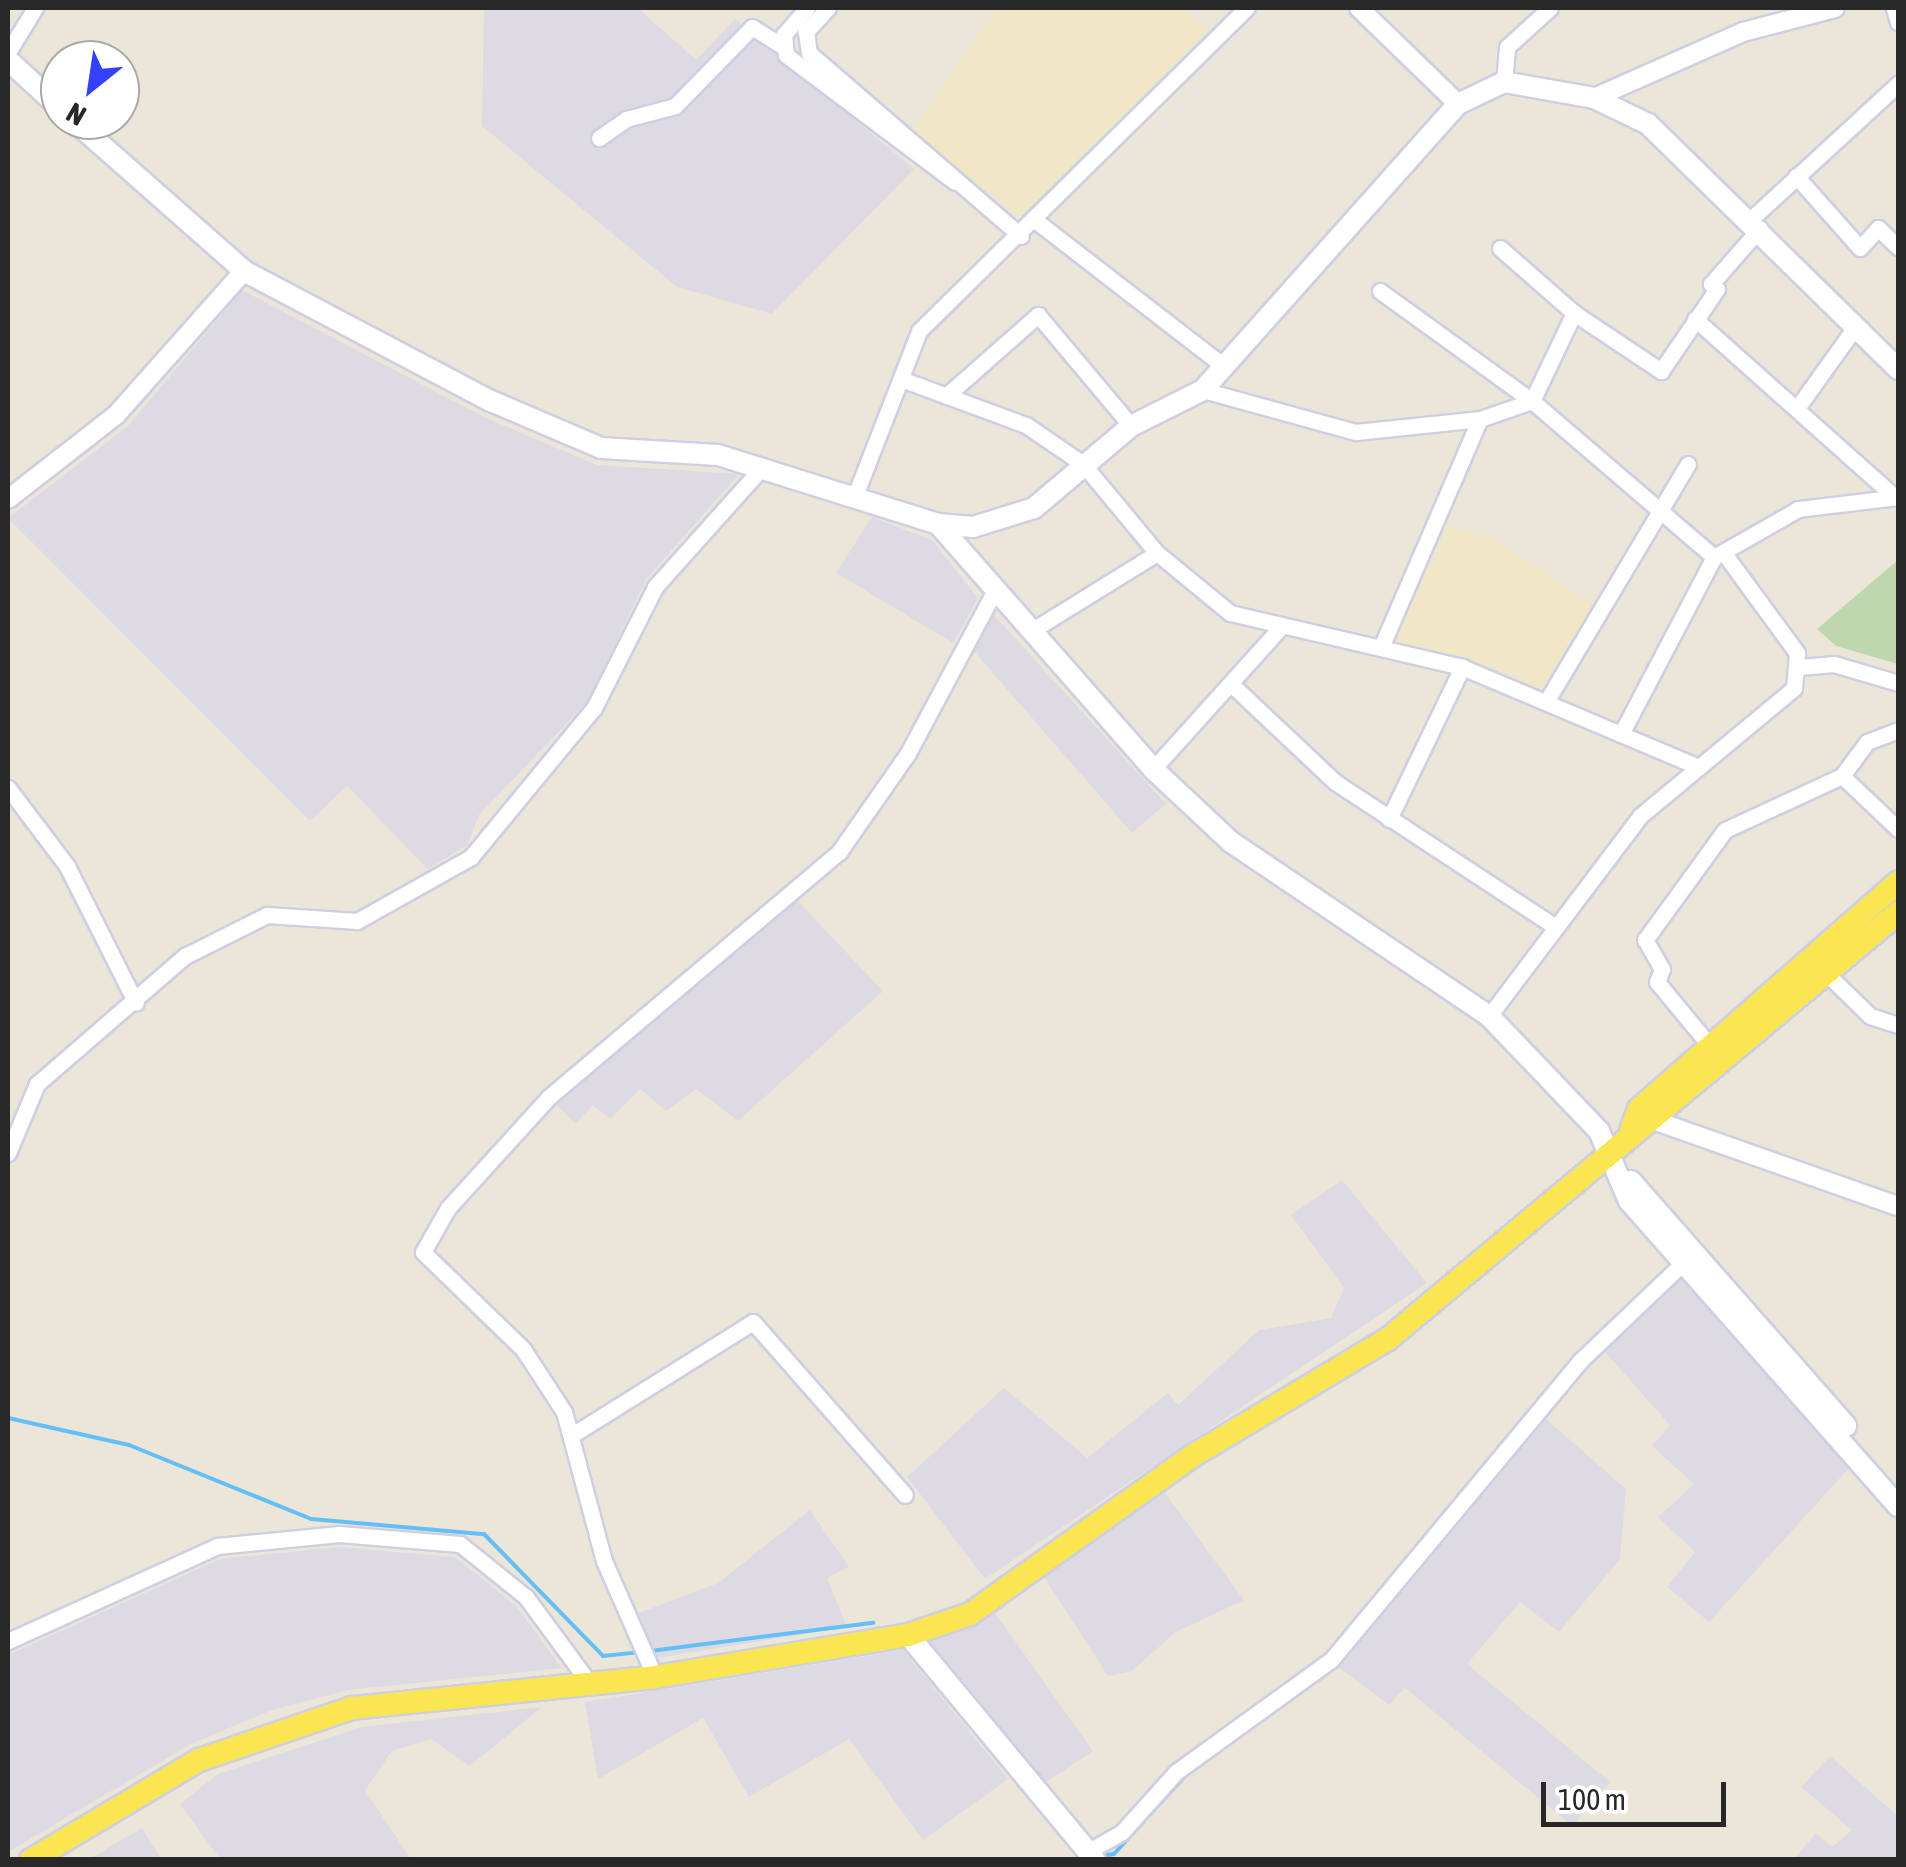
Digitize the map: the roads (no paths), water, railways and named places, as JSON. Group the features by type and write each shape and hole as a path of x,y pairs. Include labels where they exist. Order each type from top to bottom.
{"main road":[{"path":"8,56 40,88"},
{"path":"97,140 244,271 491,401 601,448 764,466 938,524 973,527 1034,508 1132,426 1203,390 1458,104 1504,82 1594,98 1648,124 1756,224 1898,368"},
{"path":"938,524 1153,768 1232,842 1489,1016 1599,1131 1629,1201 1898,1506"},
{"path":"1631,1130 1639,1109 1898,882"},
{"path":"31,1860 200,1760 278,1728 352,1708 656,1677 908,1635 970,1614 1194,1455 1388,1338 1631,1130 1656,1122 1898,912"},
{"path":"1607,1152 1898,1488"},
{"path":"908,1635 1091,1856"}],"street":[{"path":"8,56 35,8"},
{"path":"782,46 807,8"},
{"path":"828,8 806,32 809,53 950,168 955,182"},
{"path":"856,494 920,331 1021,236 1247,8"},
{"path":"1359,8 1458,104"},
{"path":"1523,8 1535,20"},
{"path":"1504,82 1507,47 1550,8"},
{"path":"1594,98 1743,32 1831,8"},
{"path":"1894,8 1898,22"},
{"path":"599,138 626,118 675,106 752,28 782,46 939,179 955,182 1021,236"},
{"path":"1500,248 1574,313 1661,371 1717,288 1711,284 1756,224 1796,176 1898,84"},
{"path":"1796,176 1860,248 1878,228 1898,247"},
{"path":"1036,221 1225,367"},
{"path":"8,498 116,415 244,271"},
{"path":"1380,290 1532,401 1656,512 1718,554 1800,668"},
{"path":"1203,390 1356,432 1480,419 1532,401 1574,313"},
{"path":"946,396 1038,315 1132,426"},
{"path":"1695,319 1897,497"},
{"path":"1797,408 1856,326"},
{"path":"901,379 1026,425 1083,464 1157,553 1200,596 1280,628 1382,645 1462,667 1699,767"},
{"path":"1382,645 1480,419"},
{"path":"1546,702 1688,464"},
{"path":"8,1153 37,1084 136,1003 186,956 267,915 357,921 471,856 594,708 655,586 764,466"},
{"path":"1621,734 1718,554 1798,509 1897,497"},
{"path":"1031,631 1157,553"},
{"path":"656,1677 604,1561 572,1435 523,1349 424,1252 448,1208 550,1097 840,852 908,752 995,590"},
{"path":"1153,768 1280,628"},
{"path":"1800,668 1834,664 1898,683"},
{"path":"1389,819 1462,667"},
{"path":"1489,1016 1640,816 1794,688 1800,668"},
{"path":"1231,684 1335,782 1556,928"},
{"path":"1710,1046 1657,982 1662,969 1645,940 1726,830 1842,776 1867,742 1898,730"},
{"path":"1842,776 1898,828"},
{"path":"8,788 67,866 136,1003"},
{"path":"1827,974 1870,1016 1898,1025"},
{"path":"1656,1122 1898,1206"},
{"path":"1091,1856 1122,1832 1176,1772 1331,1660 1580,1360 1683,1263"},
{"path":"572,1435 753,1322 905,1495"},
{"path":"8,1641 216,1546 339,1534 460,1544 526,1597 590,1684"}],"waterway":[{"path":"8,1418 129,1445 311,1519 484,1534 603,1656 640,1652"},
{"path":"650,1651 873,1623"},
{"path":"1101,1856 1114,1854 1186,1775"}]}
